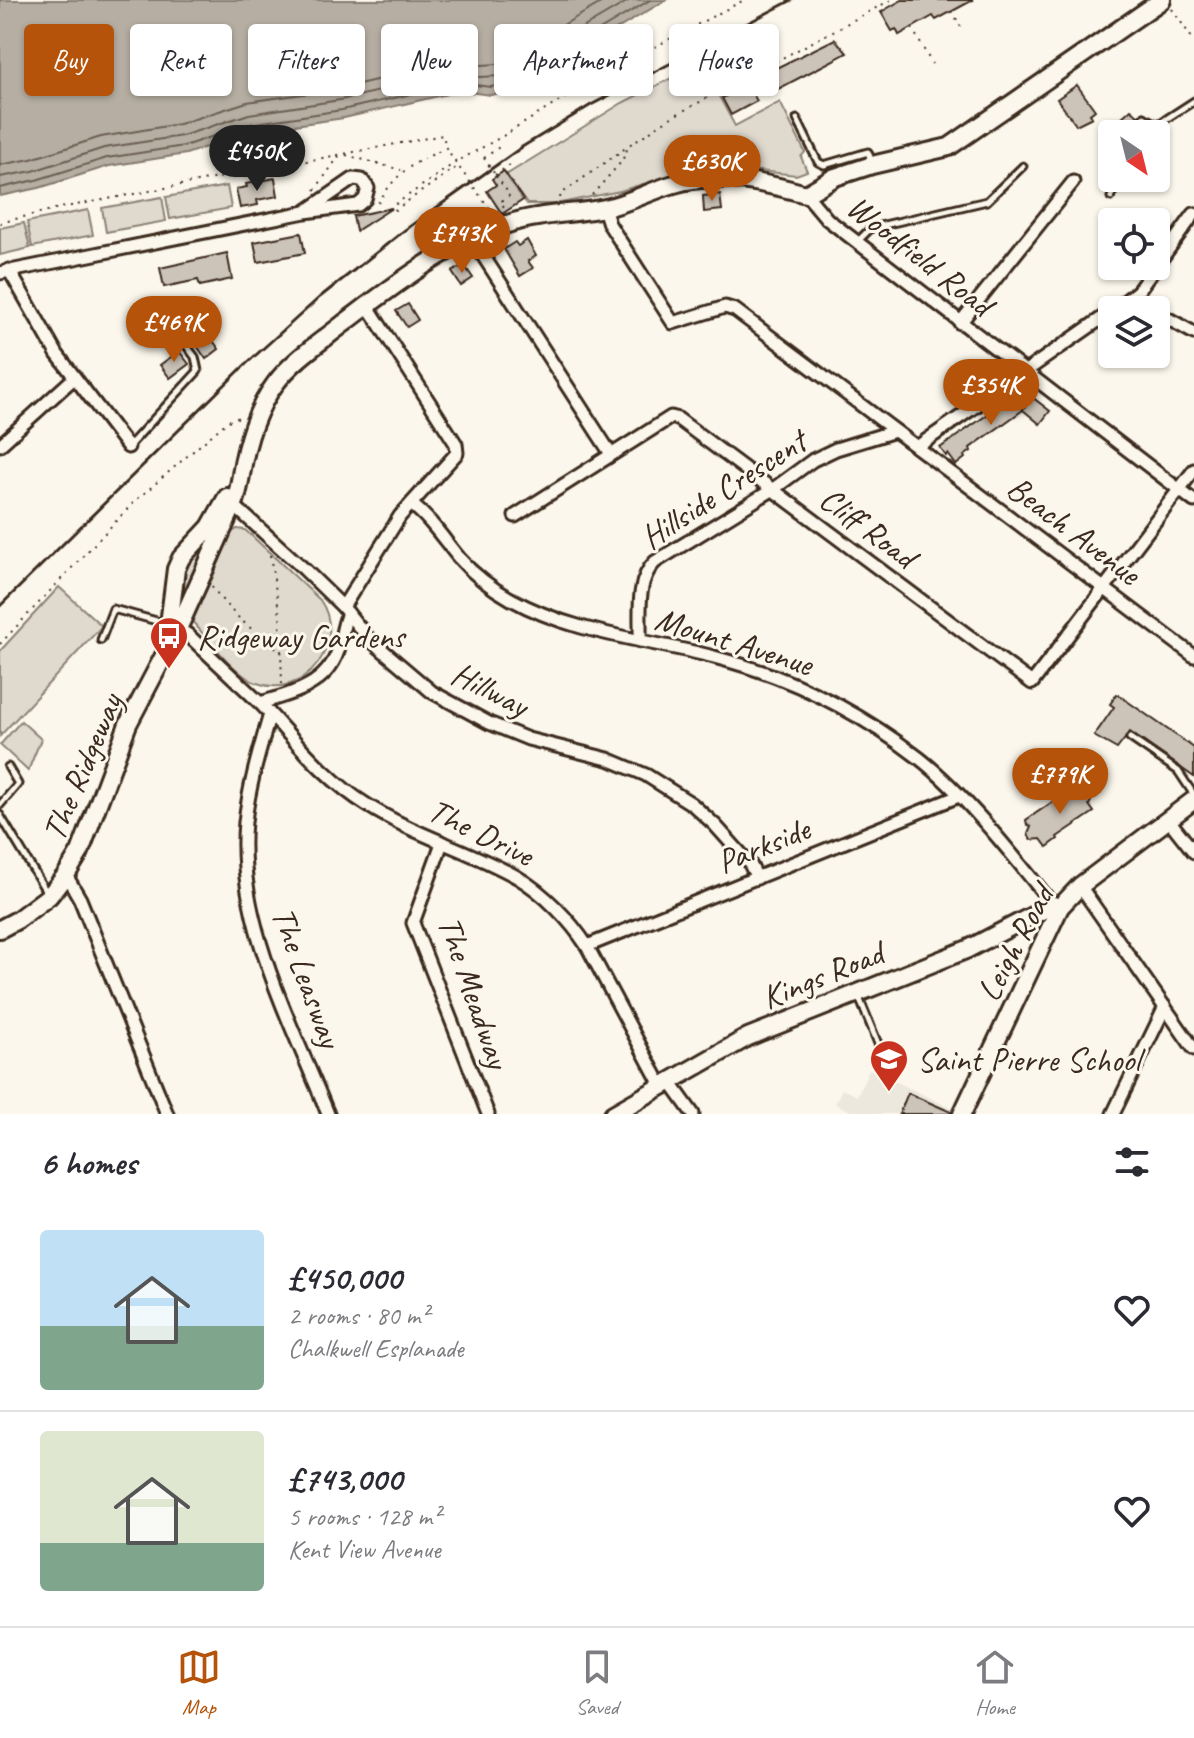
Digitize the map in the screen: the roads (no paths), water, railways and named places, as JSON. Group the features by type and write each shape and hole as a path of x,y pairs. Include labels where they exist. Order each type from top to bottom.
{"street":[{"path":"806,194 835,177 949,147 1164,0"},
{"name":"The Ridgeway","path":"174,627 176,569 181,558 240,490 252,428 272,388 294,362 367,305 471,237 513,222 604,208 675,184 712,178 806,194"},
{"path":"128,447 74,378 4,272 305,212 358,205 368,193 366,184 353,179 305,212"},
{"path":"960,323 1073,182"},
{"name":"Woodfield Road","path":"806,194 827,219 1194,501"},
{"name":"Beach Avenue","path":"604,208 609,224 673,323 730,307 1194,656"},
{"path":"1133,296 1194,214"},
{"path":"471,237 611,454 515,516"},
{"path":"174,627 260,703 310,686 332,664 345,610 385,537 457,453 456,444 367,305"},
{"path":"1170,320 1194,333"},
{"path":"917,447 1098,321"},
{"path":"0,445 74,378"},
{"name":"Cliff Road","path":"611,454 671,417 1032,683 1105,588"},
{"name":"Hillside Crescent","path":"640,641 642,590 647,569 655,562 772,490 813,460 836,449 895,431"},
{"path":"1105,588 1194,470"},
{"name":"The Ridgeway","path":"0,929 49,896 66,875 88,835 128,724 174,627 204,573 230,502"},
{"name":"Hillway","path":"230,502 267,534 345,610 367,637 414,679 452,704 528,739 630,767 665,786 692,804 715,825 750,864 757,878"},
{"name":"Mount Avenue","path":"411,504 472,571 509,598 570,625 713,657 764,672 822,697 871,724 921,759 959,796 1057,906"},
{"name":"The Drive","path":"260,703 343,789 368,806 518,877 532,887 576,930 666,1085 693,1114"},
{"name":"The Leasway","path":"270,714 244,824 247,879 259,942 328,1114"},
{"name":"Parkside","path":"587,946 959,796"},
{"name":"Leigh Road","path":"962,1114 1057,906 1194,797"},
{"path":"1168,819 1194,852"},
{"name":"The Meadway","path":"442,843 413,923 488,1114"},
{"path":"66,875 80,899 167,1114"},
{"path":"1080,886 1194,1049"},
{"name":"Kings Road","path":"613,1114 735,1043 968,949 1057,906"},
{"path":"1113,1114 1165,1007"}],"lane":[{"path":"1165,120 1194,101"},
{"path":"797,119 818,162 824,165 868,152 872,165"},
{"path":"857,242 871,228 987,201 1023,166"},
{"path":"1111,197 1114,192"},
{"path":"128,447 198,371 195,357 183,341"},
{"path":"101,640 113,609 174,627"},
{"path":"1130,738 1178,771 1194,797"},
{"path":"0,805 18,784 8,767"},
{"path":"0,815 49,896"},
{"path":"857,992 879,1046"}],"water":[{"path":"0,0 666,0 625,24 494,24 494,94 491,95 478,93 478,24 381,24 381,96 439,96 344,118 252,131 186,154 109,166 39,188 0,196"}],"railway":[{"path":"0,606 246,364 320,297 405,230 522,147 591,105 792,0"}],"place":[{"name":"Ridgeway Gardens","path":"169,670"},
{"name":"Saint Pierre School","path":"889,1093"}]}
